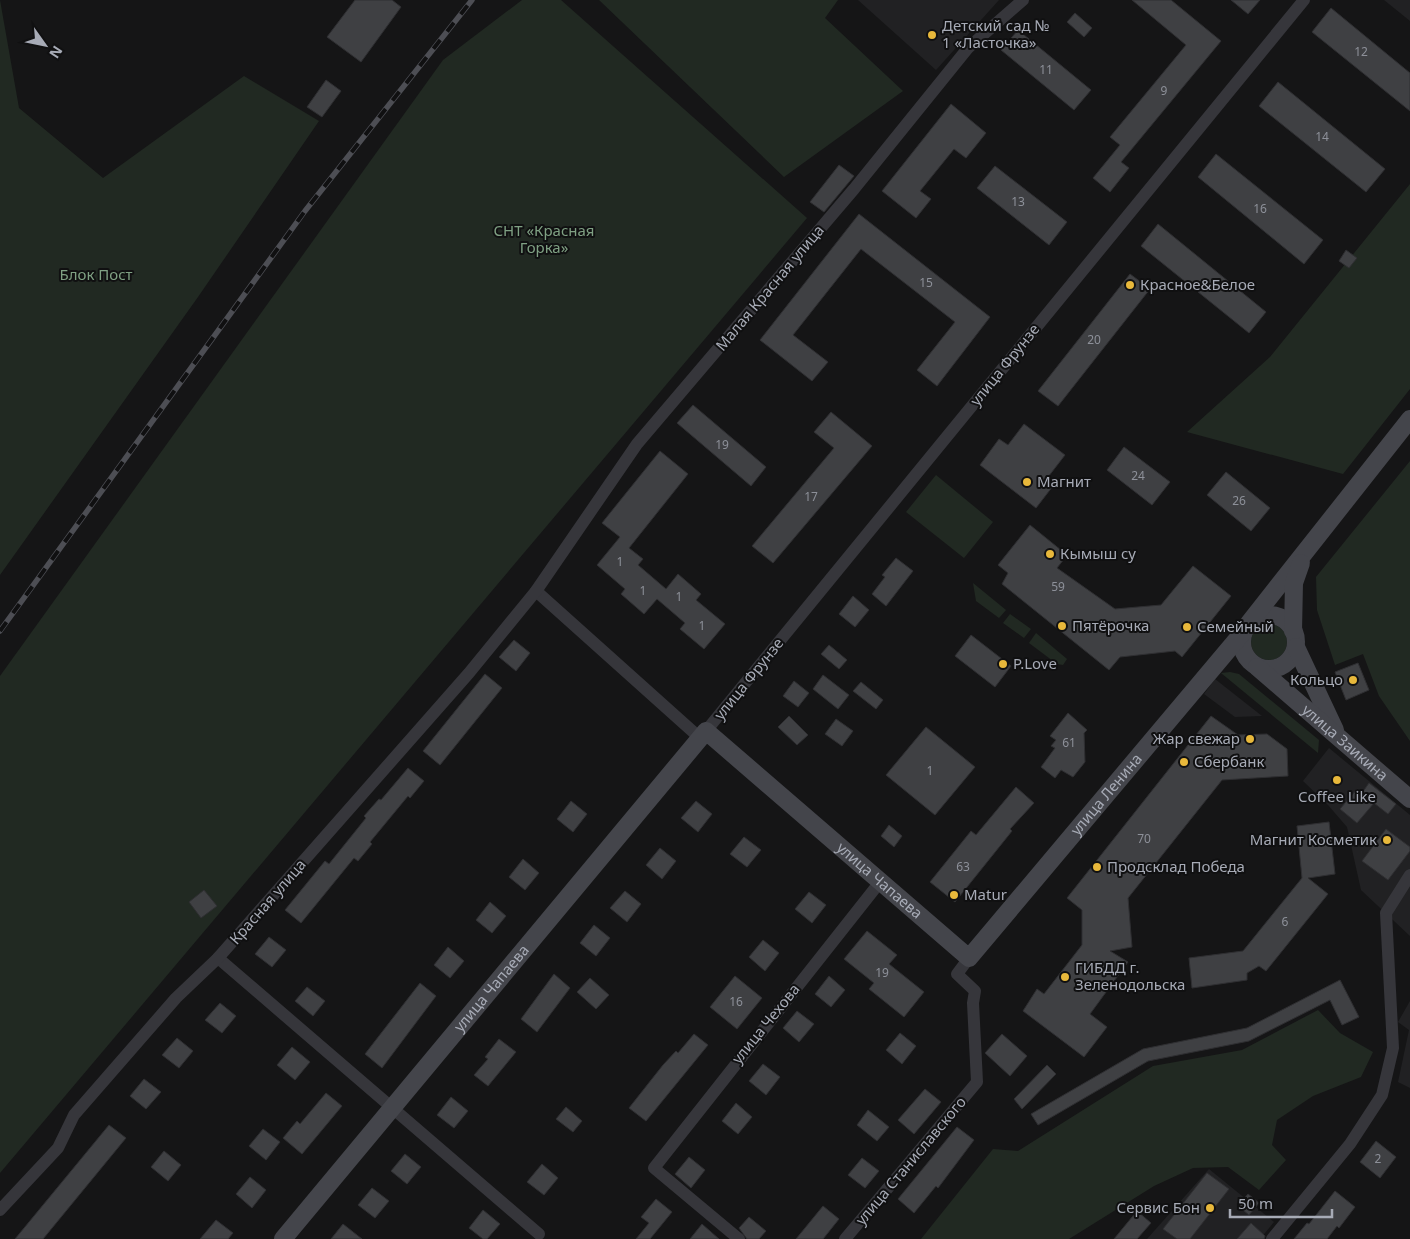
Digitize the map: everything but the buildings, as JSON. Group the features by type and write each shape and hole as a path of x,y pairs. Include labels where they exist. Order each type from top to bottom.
{"street":[{"name":"Малая Красная улица","path":"536,591 638,444 854,189 968,48 1023,0"},
{"name":"улица Фрунзе","path":"703,734 1304,0"},
{"name":"улица Ленина","path":"969,958 1246,627 1410,419"},
{"path":"1216,661 1240,658 1265,670 1281,667 1288,662 1294,639 1294,583 1306,549"},
{"name":"улица Чапаева","path":"536,591 969,958"},
{"name":"Красная улица","path":"0,1210 58,1148 74,1115 176,998 218,958 469,673 536,591"},
{"path":"1253,665 1242,648 1246,627 1264,615 1273,616 1289,624 1339,737"},
{"name":"улица Заикина","path":"1253,665 1410,799"},
{"name":"улица Чапаева","path":"283,1239 703,734"},
{"path":"1272,1239 1350,1144 1382,1096 1394,1048 1386,913 1410,876"},
{"name":"улица Чехова","path":"739,1239 654,1168 880,882"},
{"path":"218,958 539,1234"},
{"name":"улица Станиславского","path":"845,1239 977,1082 973,1003 975,991 957,974 969,958"}],"shaded area":[{"name":"Детский сад № 1 «Ласточка»","path":"858,0 999,0 936,70"},
{"path":"1384,0 1410,0 1410,21"},
{"path":"1215,679 1262,716 1235,717 1204,694"},
{"path":"1329,748 1410,815 1410,936 1361,890 1347,827 1303,781"},
{"path":"1410,1001 1410,1088 1398,1082 1409,1030 1398,1022"},
{"path":"1209,1169 1274,1222 1260,1239 1147,1239"}],"green space":[{"name":"Блок Пост","path":"0,0 19,108 103,178 244,76 319,121 198,297 0,575"},
{"name":"СНТ «Красная Горка»","path":"522,0 561,0 807,218 0,1173 0,676 443,60"},
{"path":"599,0 838,0 825,18 903,91 784,177"},
{"path":"1410,184 1410,389 1343,474 1187,432 1270,357"},
{"path":"1410,461 1410,741 1379,696 1363,654 1335,665 1317,610 1316,577"},
{"path":"936,475 993,522 964,558 906,512"},
{"path":"973,583 1006,610 999,618 976,601"},
{"path":"1010,614 1031,629 1024,638 1003,623"},
{"path":"1269,624 1276,625 1282,629 1286,635 1286,649 1282,655 1276,659 1269,660 1262,659 1256,655 1252,649 1251,642 1252,635 1256,629 1262,625"},
{"path":"1036,633 1067,659 1063,665 1057,664 1029,643"},
{"path":"1221,673 1239,674 1319,740 1318,753"},
{"path":"1318,1010 1340,1033 1373,1052 1361,1077 1313,1096 1277,1120 1272,1145 1286,1160 1259,1190 1228,1167 1193,1168 1154,1186 1069,1239 921,1239 993,1149 1018,1151 1153,1066 1242,1050"}],"railway":[{"path":"0,631 305,211 472,0"}],"place":[{"name":"Детский сад № 1 «Ласточка»","path":"932,35"},
{"name":"Красное&Белое","path":"1130,285"},
{"name":"Магнит","path":"1027,482"},
{"name":"Кымыш су","path":"1050,554"},
{"name":"Пятёрочка","path":"1062,626"},
{"name":"Семейный","path":"1187,627"},
{"name":"P.Love","path":"1003,664"},
{"name":"Кольцо","path":"1353,680"},
{"name":"Жар свежар","path":"1250,739"},
{"name":"Сбербанк","path":"1184,762"},
{"name":"Coffee Like","path":"1337,780"},
{"name":"Магнит Косметик","path":"1387,840"},
{"name":"Продсклад Победа","path":"1097,867"},
{"name":"Matur","path":"954,895"},
{"name":"ГИБДД г. Зеленодольска","path":"1065,977"},
{"name":"Сервис Бон","path":"1210,1208"}]}
